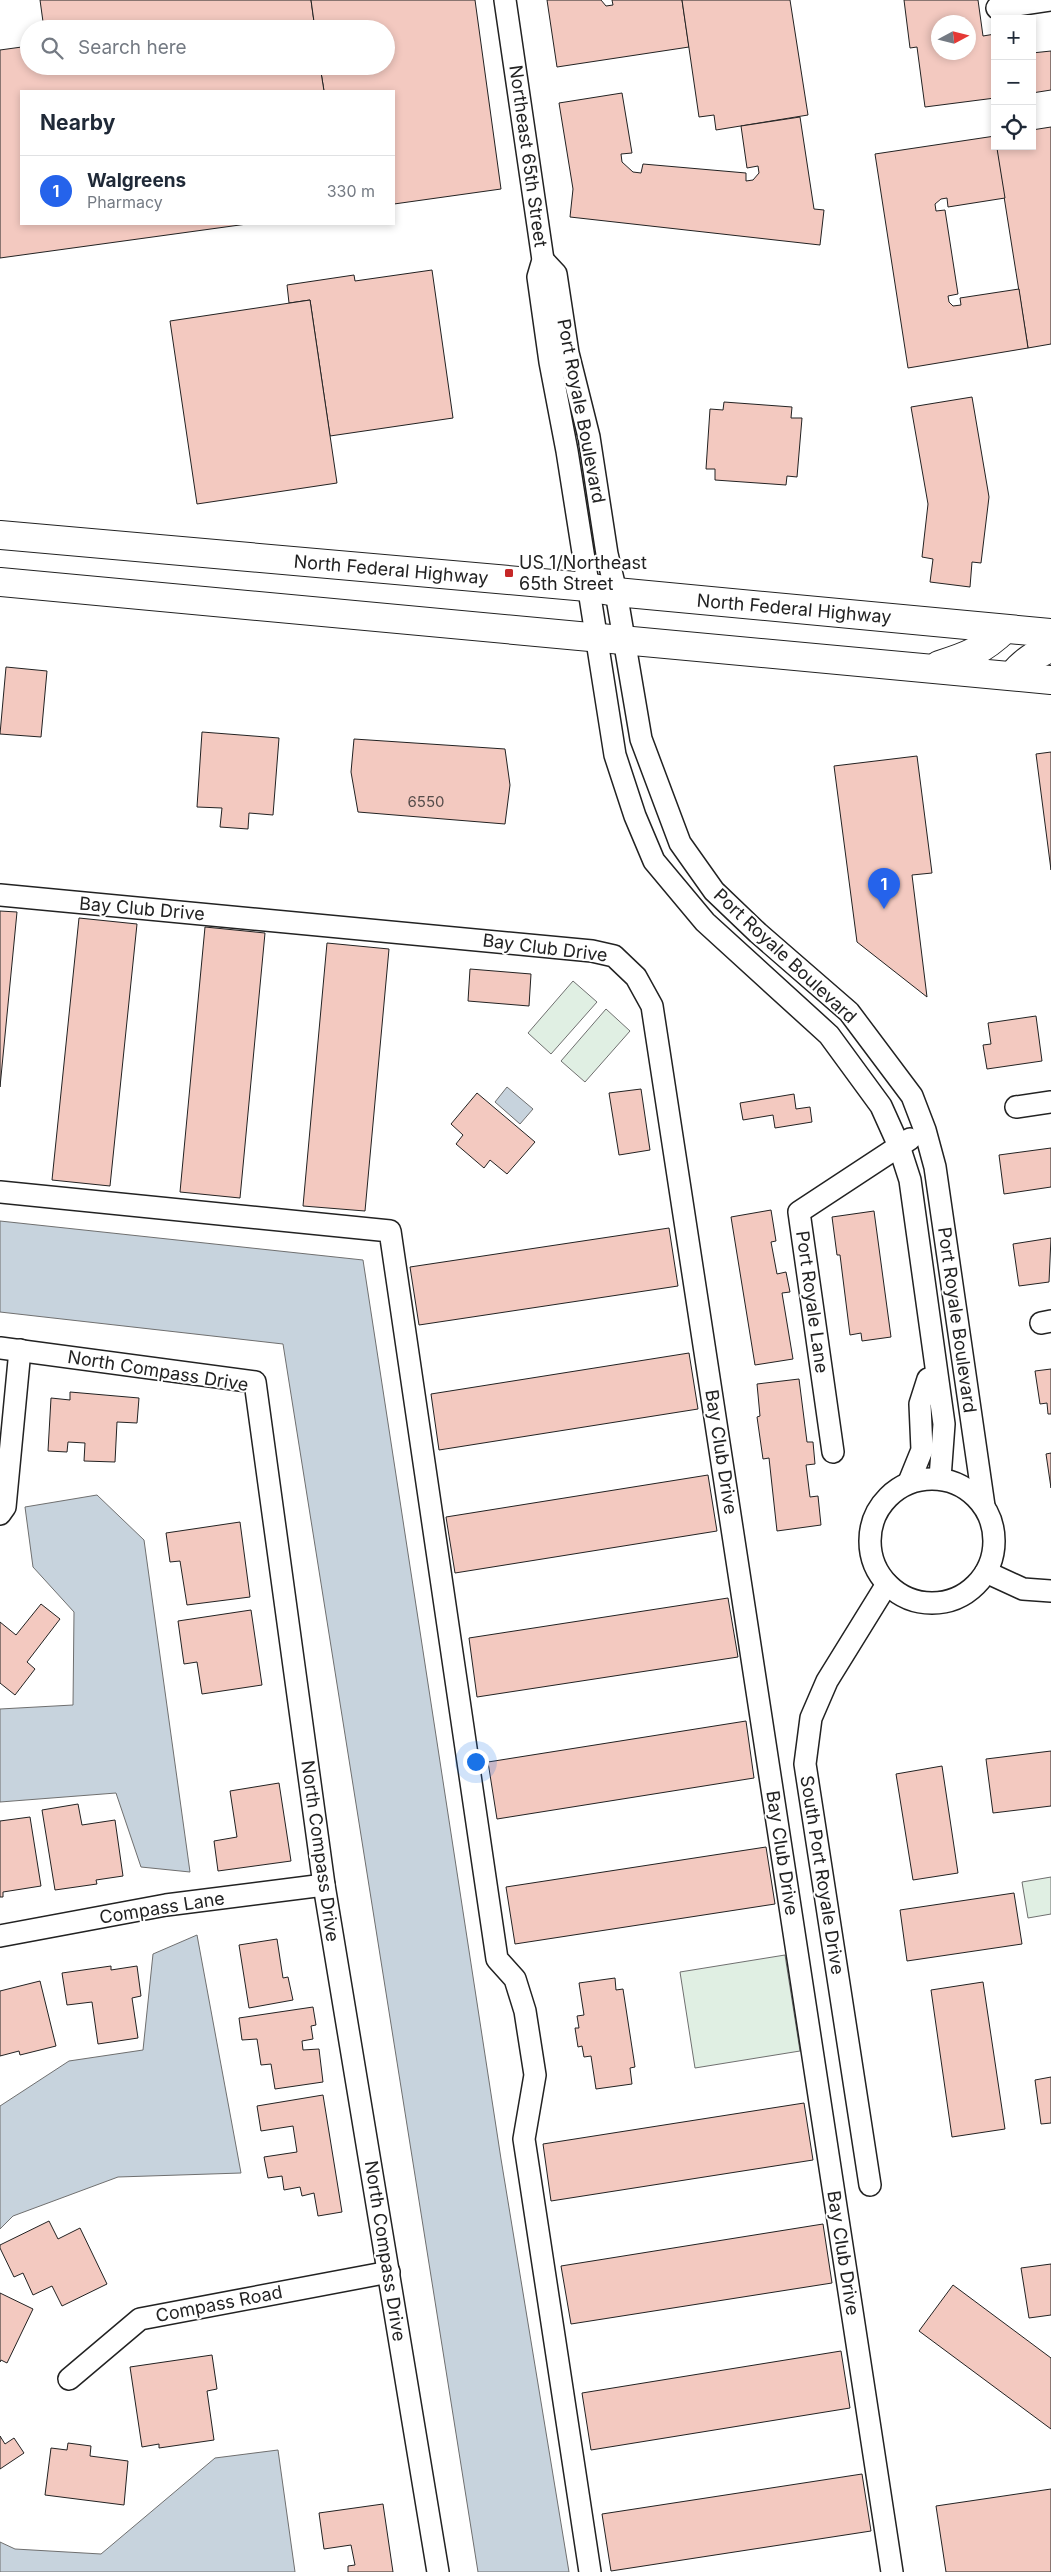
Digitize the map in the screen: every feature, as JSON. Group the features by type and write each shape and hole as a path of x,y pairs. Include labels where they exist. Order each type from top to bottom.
{"main road":[{"name":"North Federal Highway","path":"3,537 587,587 616,592 1051,633"},
{"path":"0,582 332,614 596,636 1051,680"},
{"path":"928,668 973,654 988,645 1005,628"},
{"path":"1012,676 1021,664 1051,648"}],"street":[{"name":"Northeast 65th Street","path":"505,0 543,260 538,278 540,296 596,636"},
{"path":"997,8 1050,0"},
{"name":"Port Royale Boulevard","path":"543,260 556,274 568,353 590,437 607,554 616,592 641,740 680,843 714,891 758,933 849,1012 912,1096 926,1130 935,1167 984,1506"},
{"name":"Port Royale Boulevard","path":"596,636 615,755 635,816 654,861 705,922 829,1035 881,1106 899,1146 910,1180 944,1424 925,1479"},
{"name":"Bay Club Drive","path":"0,895 592,951 614,956 636,977 652,1006 892,2572"},
{"path":"1016,1108 1051,1102"},
{"name":"Port Royale Lane","path":"833,1452 799,1212 926,1130"},
{"path":"0,1192 390,1231 497,1959 514,1978 525,2011 534,2066 535,2075 524,2139 590,2572"},
{"name":"Port Royale Boulevard","path":"925,1479 934,1439 928,1379 932,1348"},
{"path":"0,1514 5,1507 10,1349"},
{"name":"North Compass Drive","path":"10,1349 255,1382 324,1885 438,2572"},
{"path":"941,1411 970,1406"},
{"path":"925,1479 967,1488 984,1506 993,1526 992,1558 986,1572 977,1584 966,1593 939,1603 911,1600 887,1584 873,1560 870,1532 880,1506 888,1495 925,1479"},
{"path":"986,1572 1023,1589 1051,1591"},
{"name":"South Port Royale Drive","path":"870,2185 805,1764 810,1718 827,1681 887,1584"},
{"name":"Compass Lane","path":"0,1936 166,1905 324,1885"},
{"name":"Compass Road","path":"69,2379 140,2319 388,2272"}],"green space":[{"path":"573,981 597,1002 551,1054 528,1033"},
{"path":"606,1009 630,1031 585,1082 561,1061"},
{"path":"1051,1877 1051,1914 1028,1918 1022,1882"},
{"path":"785,1955 800,2051 695,2068 680,1972"}],"shaded area":[{"path":"507,1087 533,1109 520,1124 495,1102"},
{"path":"0,1221 363,1260 501,2159 569,2572 478,2572 283,1344 0,1312"},
{"path":"97,1495 144,1540 190,1872 141,1867 116,1793 0,1802 0,1709 73,1705 74,1612 33,1567 25,1507"},
{"path":"197,1935 241,2173 118,2177 13,2216 0,2229 0,2106 69,2061 143,2050 153,1954"},
{"path":"278,2450 295,2572 0,2572 0,2542 15,2549 101,2554 215,2458"}],"building":[{"path":"40,0 311,0 314,20 43,20"},
{"path":"311,0 475,0 501,189 395,204 395,90 324,90 321,75 395,75 395,20 314,20"},
{"path":"547,0 601,0 606,6 613,5 612,0 682,0 689,47 557,67"},
{"path":"682,0 790,0 808,115 716,130 714,115 699,117"},
{"path":"904,0 978,0 983,36 991,35 991,99 925,107 917,47 910,48"},
{"path":"20,47 20,75 321,75 324,90 20,90 20,225 240,225 0,258 0,50"},
{"path":"1051,51 1051,90 1036,92 1036,53"},
{"path":"622,93 632,153 621,154 622,162 633,172 641,173 643,164 746,173 746,181 753,180 759,173 758,166 747,168 741,126 800,117 814,209 824,210 820,245 570,217 573,189 559,103"},
{"path":"1051,127 1051,344 1028,348 997,150 1036,150 1036,129"},
{"path":"991,137 991,150 997,150 1005,198 948,207 947,198 941,199 935,204 936,211 945,210 958,294 948,296 949,302 953,306 961,305 960,298 1019,289 1028,348 908,368 875,154"},
{"path":"432,270 453,418 330,436 310,300 289,303 287,285 354,275 355,281"},
{"path":"310,300 337,483 197,504 170,321"},
{"path":"972,397 989,497 981,563 972,562 970,587 930,582 933,559 922,557 928,504 911,407"},
{"path":"724,402 792,407 791,418 802,418 797,477 787,476 786,485 715,480 715,469 706,469 710,409 723,410"},
{"path":"6,667 47,671 41,737 0,734"},
{"path":"202,732 279,738 273,815 249,813 248,829 220,827 222,808 197,807"},
{"path":"354,739 505,749 510,785 505,824 358,812 351,772"},
{"path":"1051,752 1051,870 1036,754"},
{"path":"917,756 932,873 912,875 927,997 857,942 834,766"},
{"path":"0,911 17,912 0,1087"},
{"path":"79,918 137,924 110,1186 52,1180"},
{"path":"205,927 265,933 240,1198 180,1192"},
{"path":"327,943 389,949 365,1211 303,1206"},
{"path":"470,969 531,974 529,1006 468,1001"},
{"path":"1036,1016 1042,1061 987,1069 983,1045 991,1044 988,1023"},
{"path":"641,1089 650,1150 619,1155 609,1093"},
{"path":"477,1093 535,1142 507,1174 490,1160 484,1168 456,1144 463,1135 451,1124"},
{"path":"794,1094 796,1109 810,1107 812,1122 775,1128 773,1115 743,1120 740,1103"},
{"path":"1051,1148 1051,1187 1004,1194 999,1155"},
{"path":"771,1210 776,1241 771,1242 777,1274 786,1272 790,1292 782,1293 793,1359 755,1365 731,1217"},
{"path":"874,1211 891,1337 862,1341 861,1333 850,1335 840,1255 837,1255 832,1217"},
{"path":"669,1228 678,1286 419,1325 410,1267"},
{"path":"1051,1238 1049,1282 1019,1286 1013,1244"},
{"path":"689,1353 698,1409 439,1450 431,1394"},
{"path":"1051,1369 1051,1414 1048,1414 1047,1403 1040,1404 1035,1371"},
{"path":"799,1379 807,1442 813,1442 815,1464 806,1465 810,1497 818,1496 821,1525 777,1531 769,1458 763,1459 757,1417 760,1416 757,1384"},
{"path":"70,1392 139,1398 137,1423 117,1422 115,1462 84,1461 85,1443 68,1442 67,1452 48,1451 51,1398 70,1400"},
{"path":"1051,1453 1051,1488 1046,1454"},
{"path":"708,1475 717,1531 455,1573 446,1517"},
{"path":"240,1522 250,1597 187,1605 180,1561 170,1562 166,1533"},
{"path":"728,1598 738,1657 477,1697 469,1638"},
{"path":"41,1604 60,1619 27,1662 35,1669 15,1695 0,1683 0,1622 16,1635"},
{"path":"251,1610 262,1685 202,1694 197,1662 184,1664 178,1621"},
{"path":"746,1721 754,1778 497,1819 488,1762"},
{"path":"1051,1751 1051,1806 993,1813 986,1759"},
{"path":"942,1766 958,1873 913,1880 896,1774"},
{"path":"279,1783 291,1861 218,1871 214,1841 237,1837 230,1791"},
{"path":"78,1804 82,1825 115,1820 123,1876 96,1880 97,1884 55,1890 42,1810"},
{"path":"30,1817 41,1886 3,1892 3,1897 0,1897 0,1821"},
{"path":"766,1847 775,1904 515,1944 506,1887"},
{"path":"1014,1893 1022,1944 907,1961 900,1910"},
{"path":"277,1939 283,1978 288,1977 293,2000 249,2008 239,1945"},
{"path":"111,1966 111,1970 137,1966 141,1996 132,1998 138,2038 98,2044 92,2002 67,2005 62,1973"},
{"path":"615,1978 616,1990 623,1989 635,2067 630,2068 632,2084 596,2089 591,2056 584,2057 582,2046 578,2047 575,2028 579,2028 577,2016 584,2015 579,1983"},
{"path":"40,1981 56,2046 20,2055 19,2051 0,2056 0,1991"},
{"path":"983,1982 1005,2129 952,2137 931,1990"},
{"path":"313,2007 316,2025 311,2026 313,2039 302,2041 303,2050 319,2049 323,2082 275,2089 271,2064 261,2065 257,2039 242,2040 239,2018"},
{"path":"1051,2077 1051,2123 1041,2124 1035,2080"},
{"path":"323,2095 342,2212 318,2216 314,2193 302,2196 300,2187 284,2190 282,2176 268,2178 264,2157 297,2152 293,2126 261,2131 257,2106"},
{"path":"804,2103 813,2160 551,2201 543,2144"},
{"path":"49,2221 58,2239 80,2228 107,2284 62,2306 52,2286 33,2295 23,2273 14,2277 0,2248 0,2245"},
{"path":"823,2224 832,2283 571,2324 561,2266"},
{"path":"1051,2264 1051,2315 1029,2318 1021,2268"},
{"path":"953,2285 1051,2358 1051,2429 919,2331"},
{"path":"0,2293 33,2309 7,2363 1,2360 0,2362"},
{"path":"841,2351 850,2408 591,2450 582,2393"},
{"path":"212,2355 217,2389 207,2391 214,2440 159,2448 159,2444 142,2447 130,2367"},
{"path":"0,2436 5,2444 14,2438 24,2453 0,2469"},
{"path":"68,2443 91,2446 90,2456 128,2461 124,2505 45,2495 51,2448 67,2450"},
{"path":"862,2474 871,2531 611,2571 602,2514"},
{"path":"1051,2489 1051,2572 946,2572 936,2506"},
{"path":"383,2504 393,2572 348,2572 348,2566 355,2565 351,2545 324,2549 319,2513"}],"place":[{"name":"US 1/Northeast 65th Street","path":"509,573"},
{"name":"Walgreens","path":"884,909"}]}
